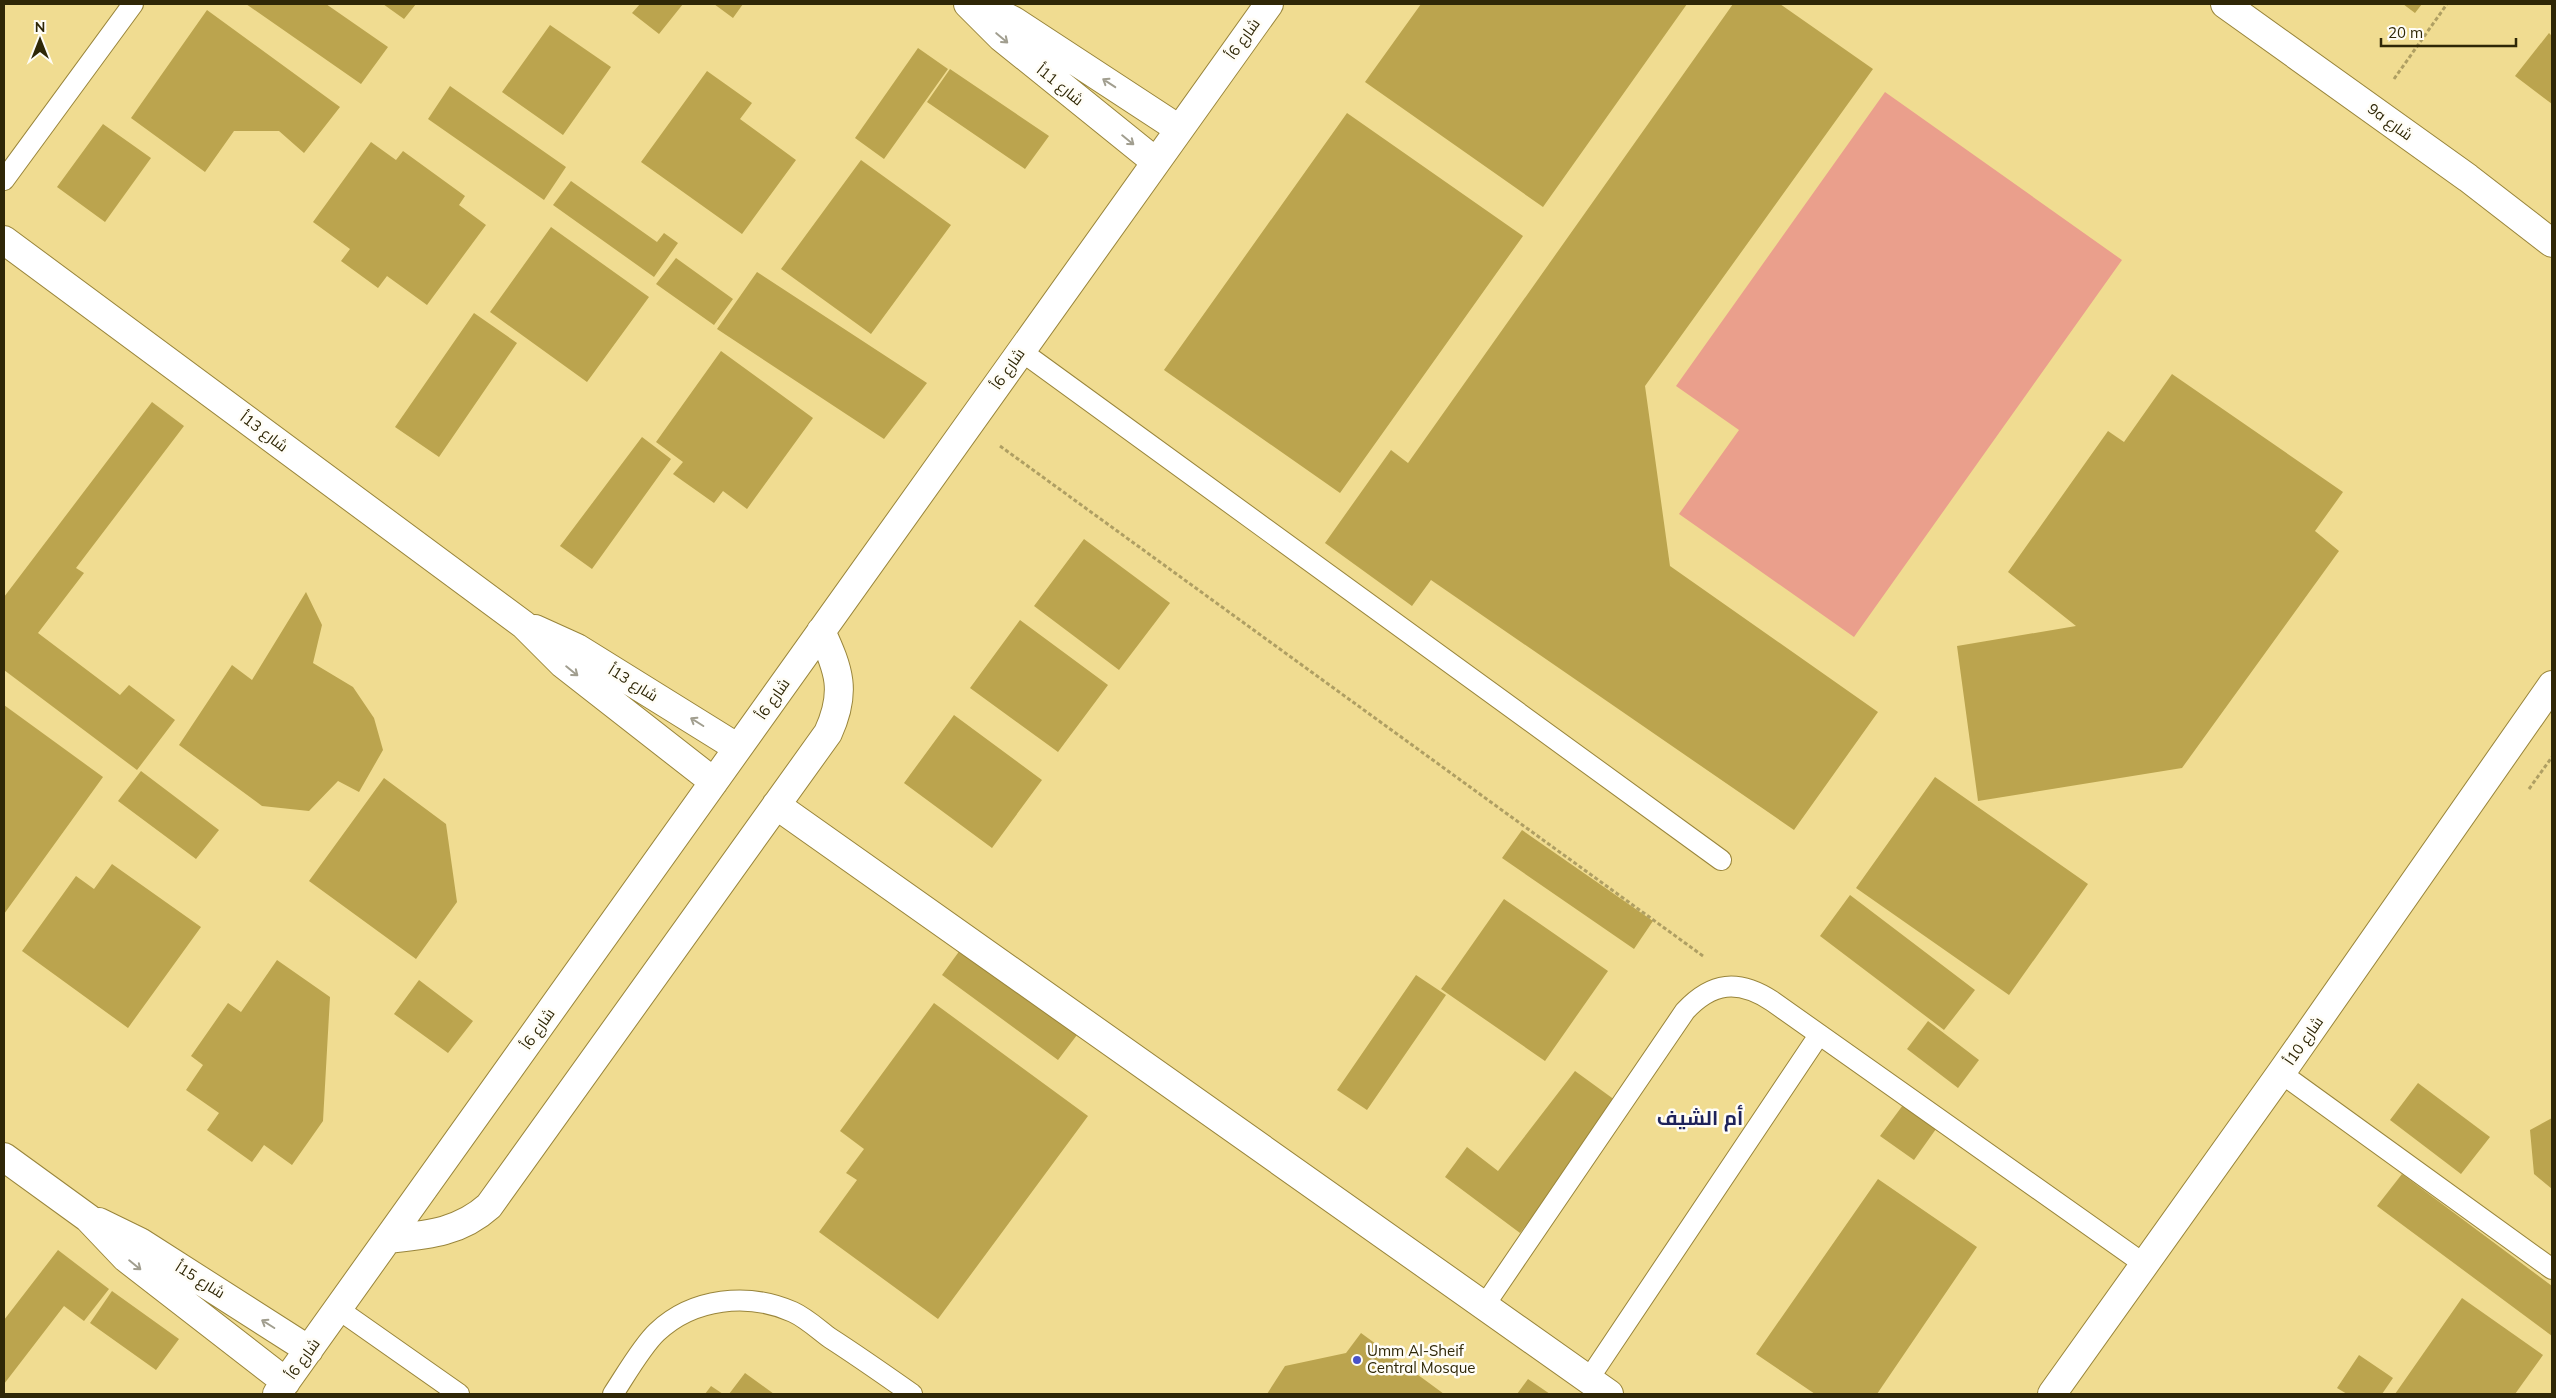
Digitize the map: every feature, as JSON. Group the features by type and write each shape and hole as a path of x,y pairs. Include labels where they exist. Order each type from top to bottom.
{"street":[{"name":"شارع 11أ","path":"968,4 1001,37 1156,162"},
{"name":"شارع 11أ","path":"980,4 1014,21 1179,129"},
{"name":"شارع 6أ","path":"282,1388 1269,4"},
{"name":"9a شارع","path":"2224,4 2468,178 2552,243"},
{"name":"شارع 13أ","path":"4,240 524,625 563,664 714,782"},
{"name":"شارع 13أ","path":"524,625 543,631 577,648 738,748"},
{"path":"388,1239 449,1231 478,1217 489,1206 828,733 836,716 840,699 840,681 836,663 821,631"},
{"name":"شارع 10أ","path":"2052,1394 2281,1073 2552,685"},
{"path":"776,805 1598,1387"},
{"name":"شارع 15أ","path":"4,1157 88,1218 126,1258 282,1388"},
{"name":"شارع 15أ","path":"88,1218 140,1242 309,1350"}],"lane":[{"path":"4,180 133,4"},
{"path":"1021,351 1721,860"},
{"path":"1484,1306 1685,1011 1696,999 1710,991 1726,986 1742,987 1758,992 2144,1264"},
{"path":"1598,1387 1819,1035"},
{"path":"2281,1073 2552,1269"},
{"path":"613,1394 656,1332 674,1318 695,1308 710,1304 743,1300 770,1303 794,1312 912,1394"},
{"path":"338,1309 459,1394"}],"path":[{"path":"2373,110 2447,4"},
{"path":"969,424 1706,959 1710,991"}],"shaded area":[{"path":"1885,92 2122,260 1854,637 1679,514 1739,430 1676,386"}],"building":[{"path":"246,4 326,4 388,47 361,84"},
{"path":"383,4 416,4 404,19"},
{"path":"640,4 683,4 659,34 632,13"},
{"path":"714,4 743,4 733,18"},
{"path":"1421,4 1687,4 1543,207 1365,82"},
{"path":"1733,4 1780,4 1873,69 1645,386 1670,566 1878,712 1794,830 1431,580 1412,606 1325,543 1391,450 1408,463"},
{"path":"2403,4 2422,4 2415,13"},
{"path":"207,10 340,107 304,153 279,131 234,131 205,172 131,118"},
{"path":"550,25 611,67 563,135 502,92"},
{"path":"2549,33 2552,36 2552,104 2515,76"},
{"path":"918,48 948,69 884,159 855,138"},
{"path":"950,69 1049,136 1025,169 927,102"},
{"path":"707,71 752,103 740,119 796,160 742,234 641,162"},
{"path":"450,86 566,167 544,200 428,119"},
{"path":"1347,113 1523,236 1340,493 1164,370"},
{"path":"103,124 151,158 105,222 57,187"},
{"path":"371,142 396,160 403,151 465,196 459,205 486,225 427,305 387,276 378,288 341,261 350,249 313,222"},
{"path":"861,160 951,225 871,334 781,269"},
{"path":"571,181 657,242 664,233 678,243 654,277 553,205"},
{"path":"551,227 649,297 587,382 490,312"},
{"path":"676,258 733,299 714,325 656,284"},
{"path":"757,272 927,383 884,439 717,329"},
{"path":"474,313 517,343 439,457 395,427"},
{"path":"721,351 813,418 747,509 723,491 714,503 673,474 683,462 656,442"},
{"path":"2172,374 2343,492 2315,531 2339,551 2182,768 1978,801 1957,646 2076,626 2008,572 2108,431 2124,442"},
{"path":"152,402 184,426 76,568 84,573 38,633 120,695 129,685 175,720 137,770 4,670 4,597"},
{"path":"642,437 671,459 592,569 560,546"},
{"path":"1084,539 1170,603 1119,670 1034,606"},
{"path":"306,592 322,625 313,663 353,687 374,718 383,750 359,792 338,781 309,811 262,806 179,745 232,665 252,680"},
{"path":"1020,620 1108,685 1058,752 970,688"},
{"path":"4,705 103,777 4,914"},
{"path":"954,715 1042,780 992,848 904,783"},
{"path":"141,771 219,830 196,859 118,801"},
{"path":"1935,777 2088,884 2009,995 1856,888"},
{"path":"384,778 446,824 457,902 416,959 309,881"},
{"path":"1522,830 1653,921 1634,949 1502,858"},
{"path":"112,864 201,927 128,1028 22,951 76,876 94,889"},
{"path":"1850,895 1975,990 1944,1030 1820,936"},
{"path":"1504,899 1608,971 1545,1061 1441,989"},
{"path":"963,946 1080,1031 1058,1060 942,975"},
{"path":"277,960 330,997 323,1121 292,1165 264,1145 252,1162 207,1130 219,1113 186,1090 203,1065 191,1056 228,1003 241,1012"},
{"path":"1416,975 1446,995 1367,1110 1337,1090"},
{"path":"419,980 473,1021 448,1053 394,1014"},
{"path":"934,1003 1088,1116 938,1319 819,1232 857,1180 846,1173 864,1149 840,1131"},
{"path":"1928,1021 1979,1060 1958,1088 1907,1049"},
{"path":"1575,1071 1619,1103 1520,1233 1445,1177 1467,1147 1498,1171"},
{"path":"2418,1083 2490,1137 2461,1174 2390,1120"},
{"path":"1903,1105 1936,1129 1914,1160 1880,1136"},
{"path":"2552,1118 2552,1189 2534,1174 2530,1130"},
{"path":"2402,1174 2552,1286 2552,1336 2377,1206"},
{"path":"1878,1179 1977,1247 1877,1394 1815,1394 1756,1354"},
{"path":"58,1250 109,1289 84,1321 64,1306 4,1384 4,1320"},
{"path":"112,1291 179,1339 156,1370 90,1323"},
{"path":"2462,1298 2543,1355 2515,1394 2395,1394"},
{"name":"Umm Al-Sheif Central Mosque","path":"1361,1333 1444,1394 1267,1394 1285,1366 1346,1353"},
{"path":"2359,1355 2393,1378 2382,1394 2347,1394 2337,1388"},
{"path":"745,1373 774,1394 729,1394"},
{"name":"Umm Al-Sheif Central Mosque","path":"1528,1379 1550,1394 1517,1394"},
{"path":"711,1386 723,1394 705,1394"}],"place":[{"name":"Umm Al-Sheif Central Mosque","path":"1357,1360"}],"district":[{"name":"أم الشيف","path":"1700,1118"}]}
